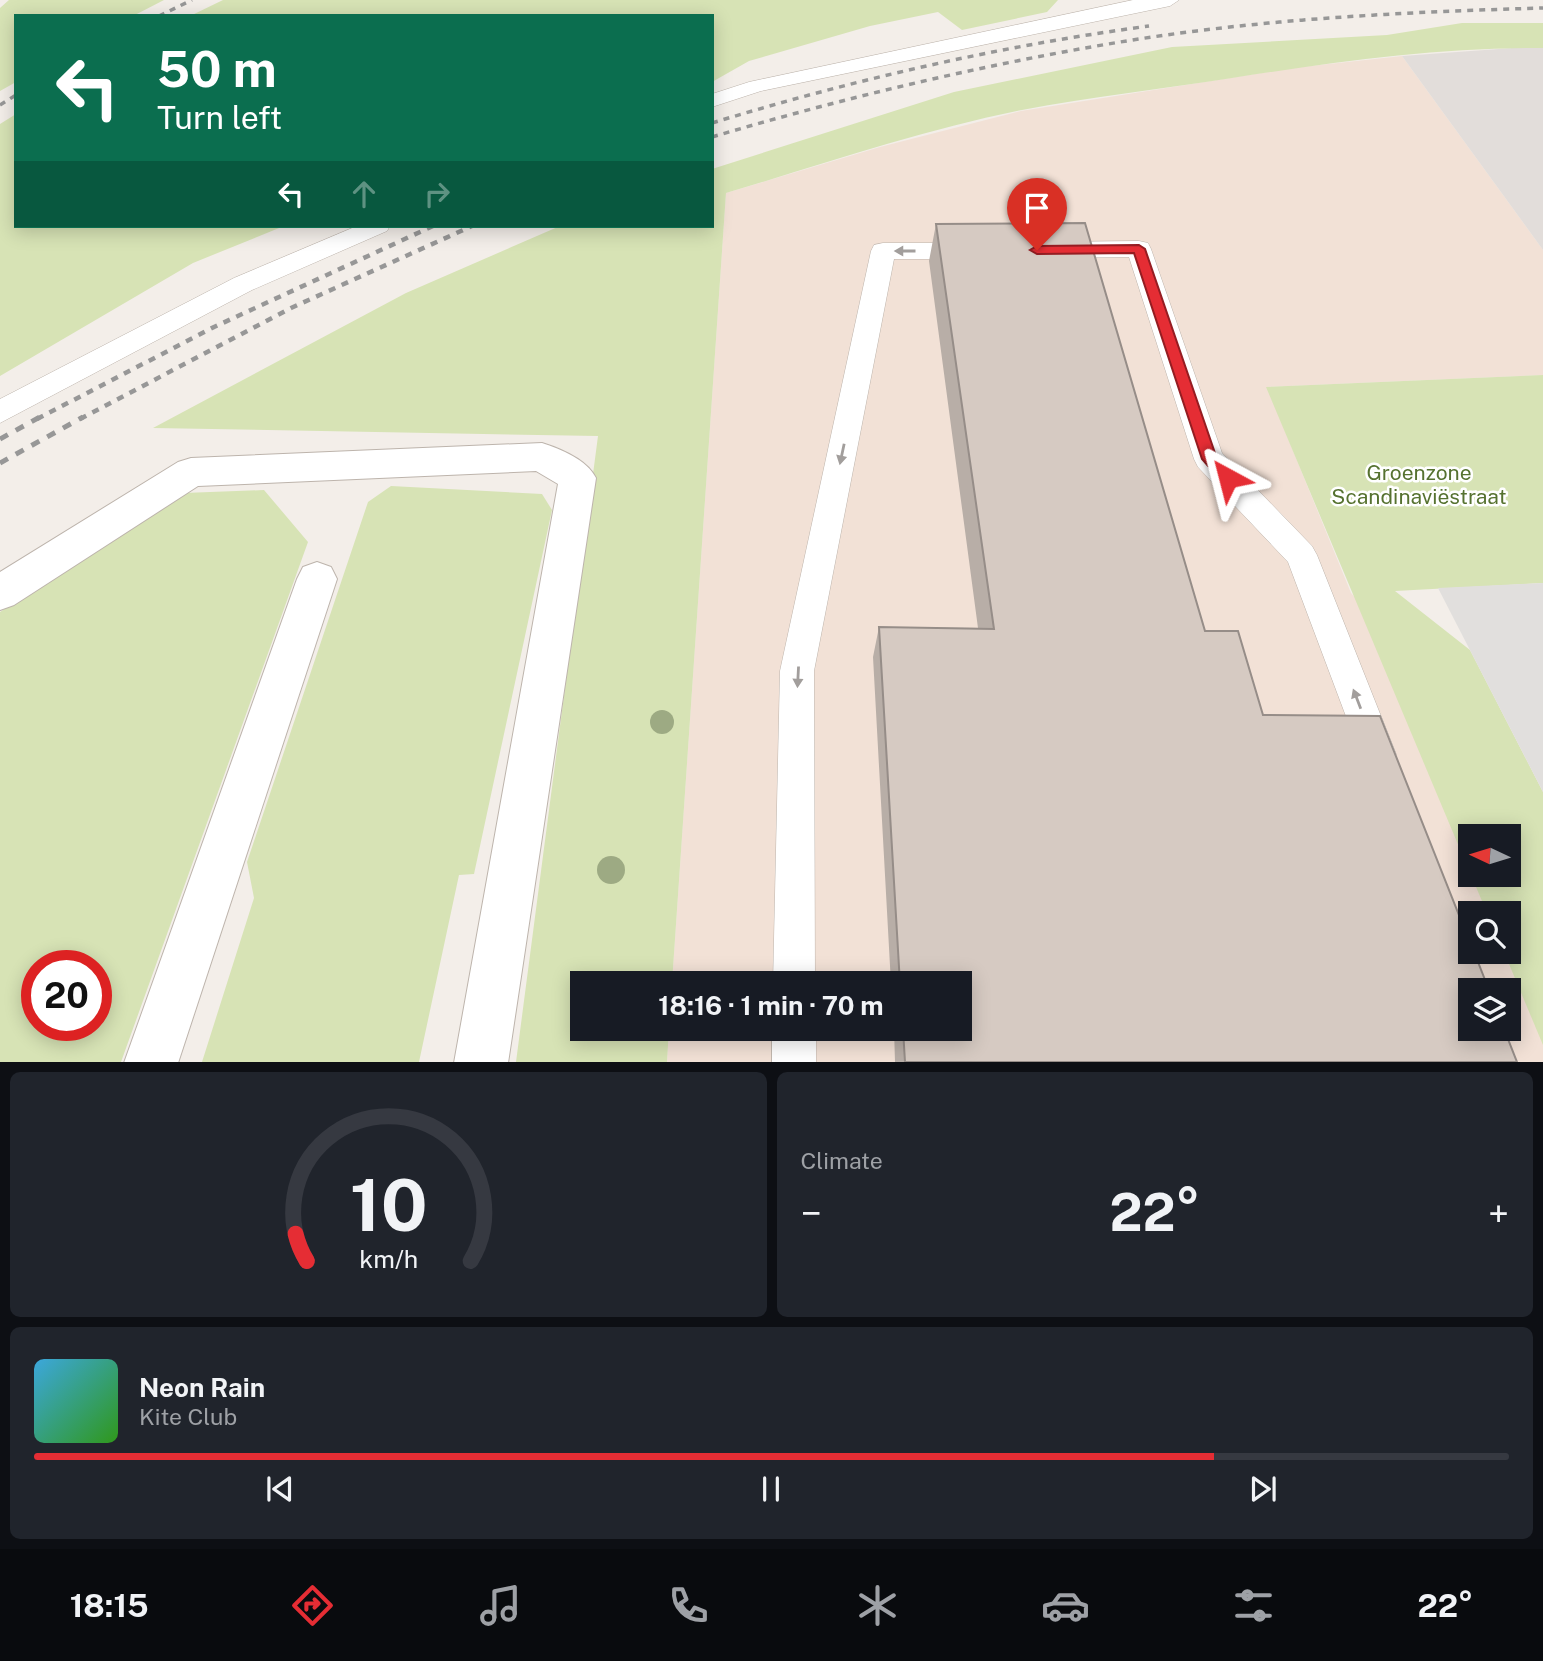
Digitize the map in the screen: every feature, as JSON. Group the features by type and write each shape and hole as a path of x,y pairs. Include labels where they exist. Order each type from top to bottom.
{"street":[{"path":"0,593 191,472 542,457 578,478 481,1062"},
{"path":"151,1062 317,579"}],"lane":[{"path":"714,100 756,86 1170,0"},
{"path":"0,412 243,284 372,228"},
{"path":"794,971 797,671 883,251 1139,249 1209,459 1301,555 1391,786"},
{"path":"794,1041 794,1062"}],"shaded area":[{"path":"1543,48 1543,250 1402,56"},
{"path":"1402,56 1543,250 1543,375 1267,387 1351,593 1543,792 1543,1062 667,1062 668,1041 972,1041 972,971 673,971 726,193 880,147 1021,111 1292,68"},
{"path":"1543,583 1543,792 1438,588"}],"green space":[{"path":"9,0 164,0 137,14 14,14 14,83 0,91 0,8"},
{"path":"223,0 1058,0 1047,12 962,30 938,12 870,26 749,61 714,81 714,14 194,14"},
{"path":"1462,23 1543,23 1543,48 1465,50 1387,57 1048,105 910,137 726,193 673,971 570,971 570,1041 668,1041 667,1062 516,1062 598,436 153,428 406,293 555,228 714,228 714,168 954,92 1172,47 1387,35"},
{"path":"14,115 14,228 279,228 193,263 0,376 0,124"},
{"name":"Groenzone Scandinaviëstraat","path":"1543,375 1543,583 1395,591 1470,650 1543,792 1543,1045 1521,993 1521,978 1515,978 1509,964 1521,964 1521,901 1482,901 1476,887 1521,887 1521,824 1458,824 1458,844 1266,387"},
{"path":"391,486 542,494 552,510 474,874 459,875 419,1062 202,1062 254,898 247,862 368,502"},
{"path":"264,490 308,542 121,1062 0,1062 0,612 184,493"}],"building":[{"path":"1085,223 1205,631 1238,631 1263,715 1380,716 1458,913 1458,964 1479,964 1484,978 1458,978 1458,1041 1509,1041 1517,1062 905,1062 904,1041 972,1041 972,971 899,971 879,627 994,629 936,224"}],"railway":[{"path":"163,14 192,0"},
{"path":"714,136 915,83 1120,42 1331,18 1543,8"},
{"path":"714,122 929,65 1038,43 1149,26"},
{"path":"0,105 14,96"},
{"path":"37,419 214,327 429,228"},
{"path":"80,419 291,308 468,228"},
{"path":"0,439 40,417"},
{"path":"0,463 83,417"}],"route":[{"path":"1037,250 1139,249 1209,459 1228,478"}]}
